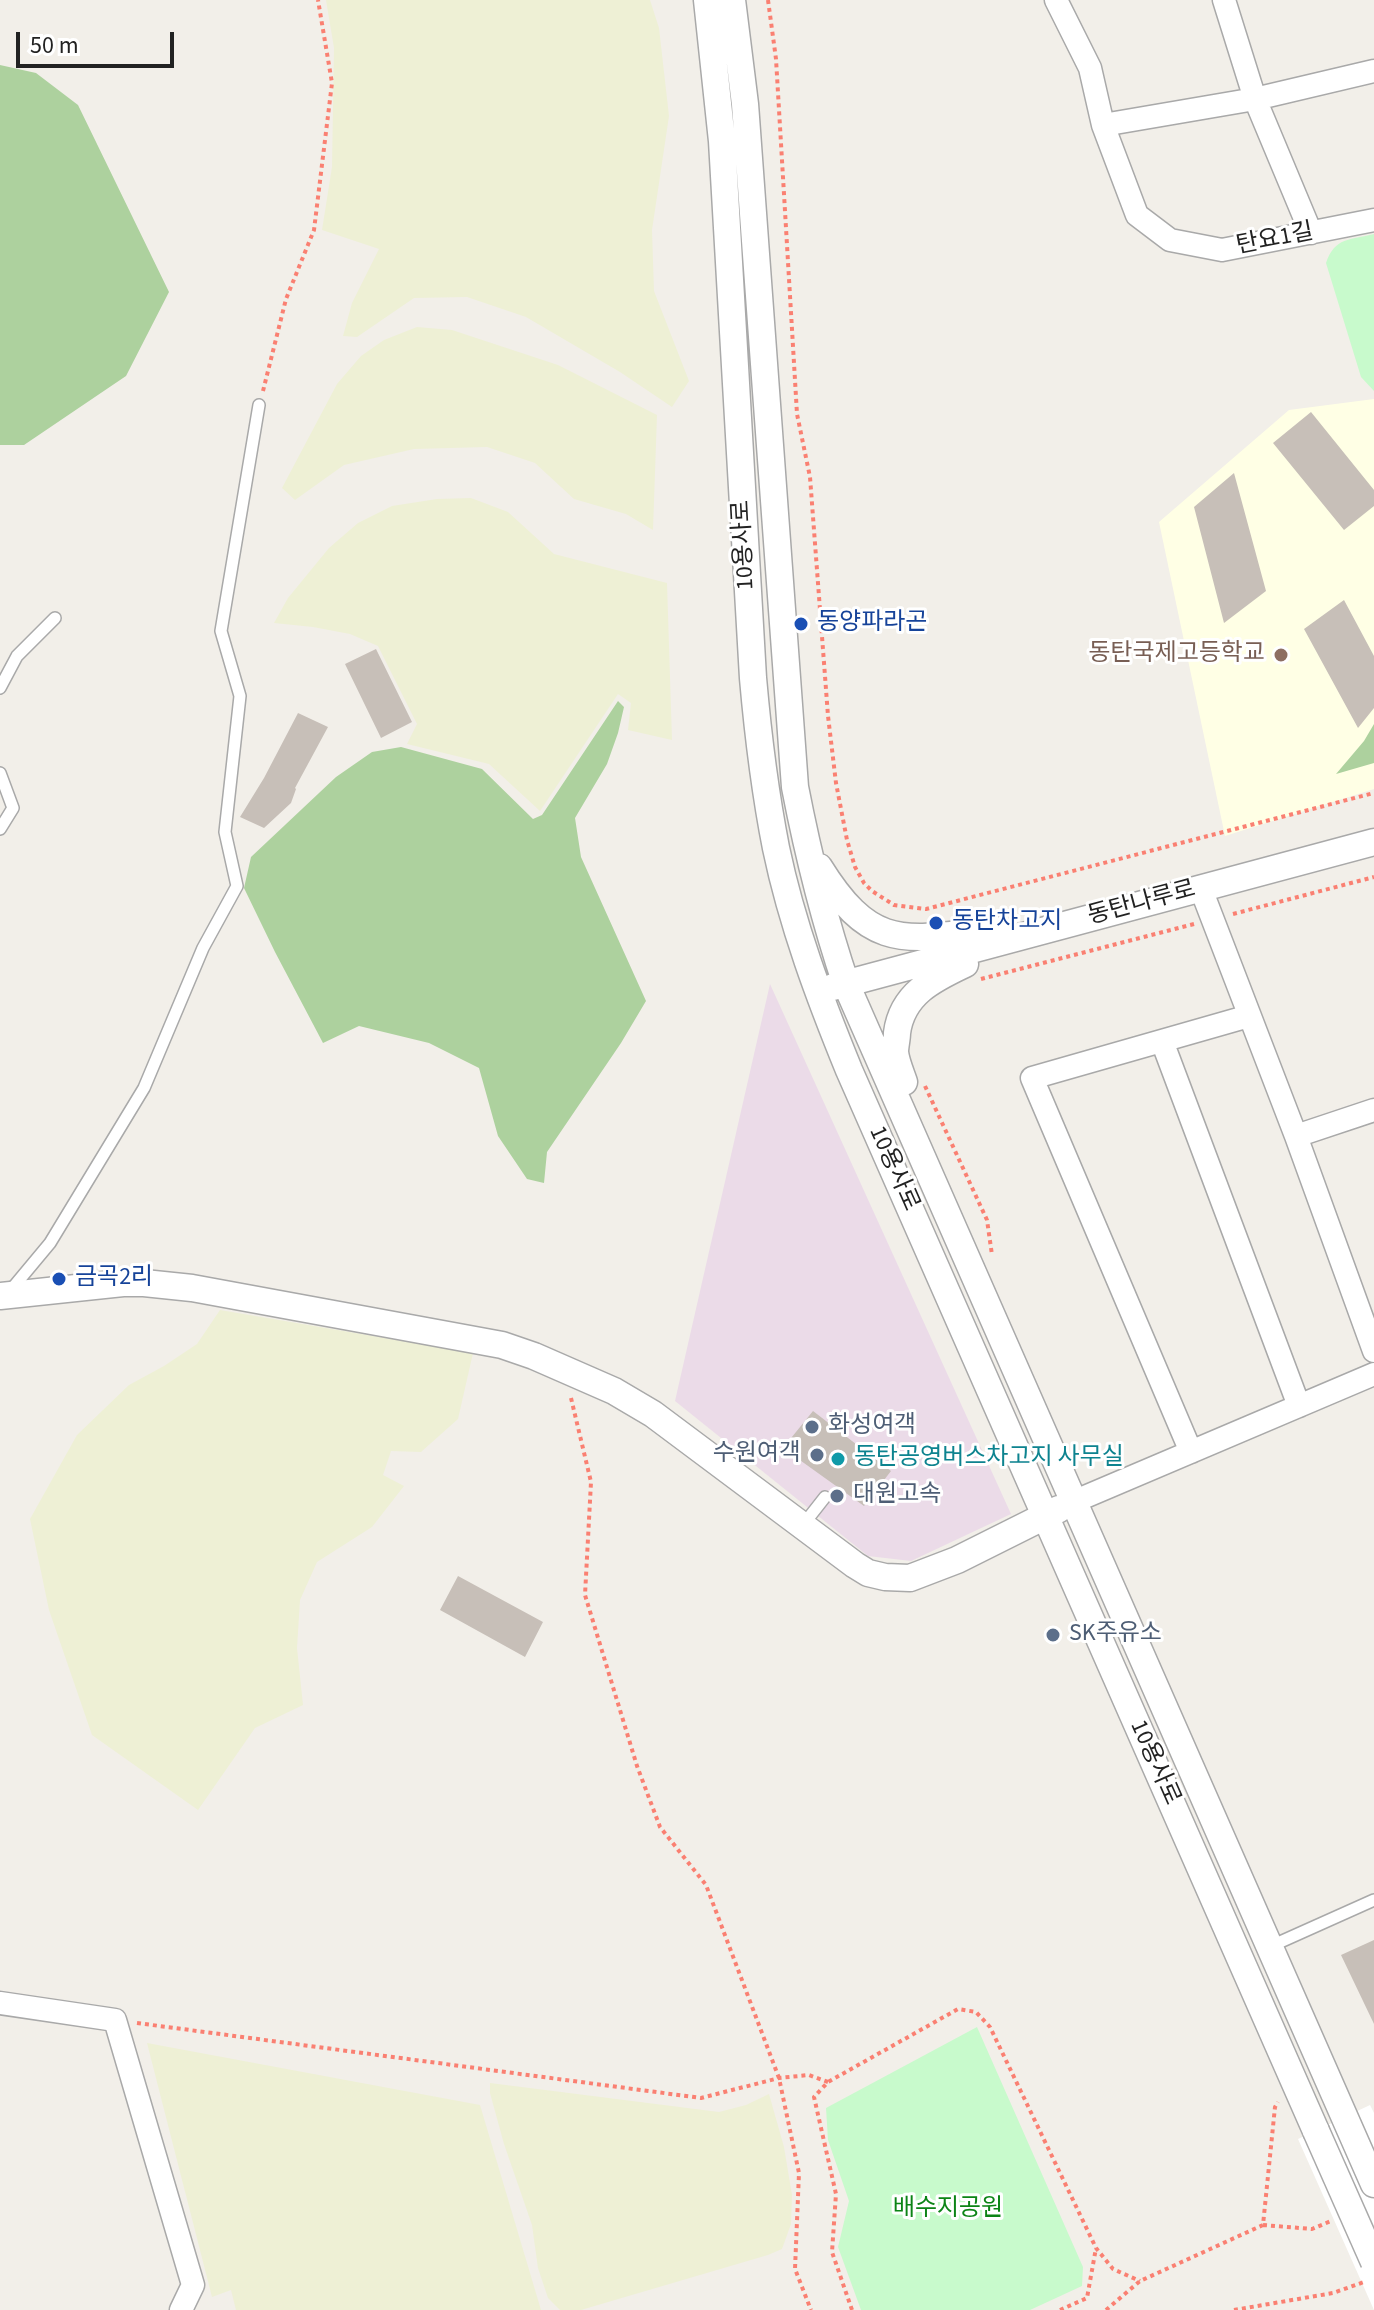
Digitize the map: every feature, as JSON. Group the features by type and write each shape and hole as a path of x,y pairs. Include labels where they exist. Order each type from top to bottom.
{"street":[{"name":"10용사로","path":"707,0 722,141 752,662 761,757 777,851 817,991 849,1070 1374,2262"},
{"name":"10용사로","path":"732,0 746,118 795,787 831,940 846,984 1374,2184"},
{"name":"탄요1길","path":"1056,0 1090,68 1103,125 1137,215 1170,240 1222,250 1374,220"},
{"path":"1224,0 1255,99 1311,233"},
{"path":"1103,125 1255,99 1374,71"},
{"path":"805,838 819,868 850,910 865,923 893,936 916,938 1065,925"},
{"name":"동탄나루로","path":"817,991 1374,842"},
{"path":"1201,889 1374,1351"},
{"path":"967,1257 954,1199 905,1085 895,1051 898,1025 905,1006 917,991 935,978 1032,935 1065,925"},
{"path":"1191,1452 1032,1078 1249,1016"},
{"path":"1162,1041 1299,1406"},
{"path":"1296,1136 1374,1110"},
{"path":"4,1295 144,1283 192,1288 502,1345 564,1368 614,1391 653,1414 868,1573 898,1579 934,1570 1073,1502 1374,1374"},
{"path":"0,2003 115,2020 193,2285 181,2310"}],"lane":[{"path":"4,1295 50,1243 144,1088 203,948 237,886 225,832 240,696 221,631 259,405"},
{"path":"0,688 17,656 55,618"},
{"path":"0,773 13,808 0,829"},
{"path":"803,1526 825,1497"},
{"path":"1268,1947 1374,1900"}],"path":[{"path":"259,405 286,299 314,230 332,83 318,0"},
{"path":"768,0 776,59 797,414 810,477 828,716 847,840 855,867 864,883 894,905 926,909 1374,793"},
{"path":"974,981 1374,877"},
{"path":"924,1081 987,1220 994,1267"},
{"path":"564,1368 591,1482 585,1595 637,1766 660,1827 706,1885 779,2078 799,2173 795,2269 811,2310"},
{"path":"852,2310 832,2252 836,2194 814,2097 828,2082 958,2009 976,2012 990,2027 1096,2248 1113,2269 1140,2281"},
{"path":"115,2020 701,2098 779,2078 809,2075 828,2082"},
{"path":"1263,2225 1275,2107 1291,2074"},
{"path":"1106,2310 1140,2281 1263,2225 1312,2229 1337,2219"},
{"path":"1060,2310 1087,2298 1096,2248"},
{"path":"1234,2310 1333,2293 1374,2278"}],"shaded area":[{"path":"326,0 650,0 659,28 669,116 652,230 654,291 689,381 672,407 620,372 526,317 467,297 414,298 357,337 343,336 352,303 379,249 322,230 332,167 334,48"},
{"path":"417,327 452,330 558,365 657,415 653,530 626,514 574,499 535,463 487,447 414,449 344,465 295,500 282,488 337,384 361,356 384,340"},
{"name":"동탄국제고등학교","path":"1374,399 1374,789 1225,836 1159,522 1289,410"},
{"path":"471,498 508,512 554,554 667,583 672,740 628,730 631,703 618,694 540,811 489,764 407,744 417,724 378,646 350,634 274,623 288,598 329,548 358,523 392,506 437,499"},
{"path":"770,984 1011,1514 911,1561 868,1556 675,1401"},
{"path":"220,1310 473,1353 458,1419 421,1452 391,1451 383,1475 404,1486 372,1527 317,1562 300,1600 297,1648 303,1705 255,1728 198,1810 92,1735 49,1610 30,1519 77,1435 129,1385 197,1344"},
{"path":"147,2043 480,2105 541,2310 236,2310 231,2290 212,2297"},
{"path":"490,2083 719,2112 746,2105 769,2094 784,2147 792,2195 791,2224 782,2249 581,2310 560,2310 548,2298 538,2268 532,2225 504,2144"}],"green space":[{"path":"0,65 36,73 78,105 169,292 126,376 24,445 0,445"},
{"path":"1374,234 1374,391 1361,377 1326,263 1339,244"},
{"path":"618,701 624,707 607,764 575,818 581,857 646,1001 547,1152 544,1183 527,1179 498,1136 479,1068 429,1043 359,1026 323,1043 244,888 251,857 336,777 372,752 401,747 482,769 533,819 542,815"},
{"path":"1374,724 1374,763 1336,774 1364,741"},
{"name":"배수지공원","path":"977,2027 1083,2267 1082,2286 1030,2310 861,2310 838,2247 849,2201 828,2140 826,2108"}],"pier":[{"path":"1370,2105 1374,2113 1374,2310 1298,2139"}],"building":[{"path":"1311,412 1374,490 1374,506 1344,530 1273,443"},
{"path":"1234,473 1266,591 1224,623 1194,507"},
{"path":"1344,600 1374,656 1374,708 1358,728 1304,629"},
{"path":"376,649 412,722 381,738 345,664"},
{"path":"298,713 328,727 295,788 291,803 264,828 240,817"},
{"name":"동탄공영버스차고지 사무실","path":"813,1411 891,1471 864,1506 783,1448"},
{"path":"458,1576 543,1622 525,1657 440,1610"},
{"path":"1374,1940 1374,2024 1341,1955"}],"place":[{"name":"동양파라곤","path":"801,624"},
{"name":"동탄국제고등학교","path":"1281,655"},
{"name":"동탄차고지","path":"936,923"},
{"name":"금곡2리","path":"59,1279"},
{"name":"화성여객","path":"812,1427"},
{"name":"수원여객","path":"817,1455"},
{"name":"동탄공영버스차고지 사무실","path":"838,1459"},
{"name":"대원고속","path":"837,1496"},
{"name":"SK주유소","path":"1053,1635"}]}
